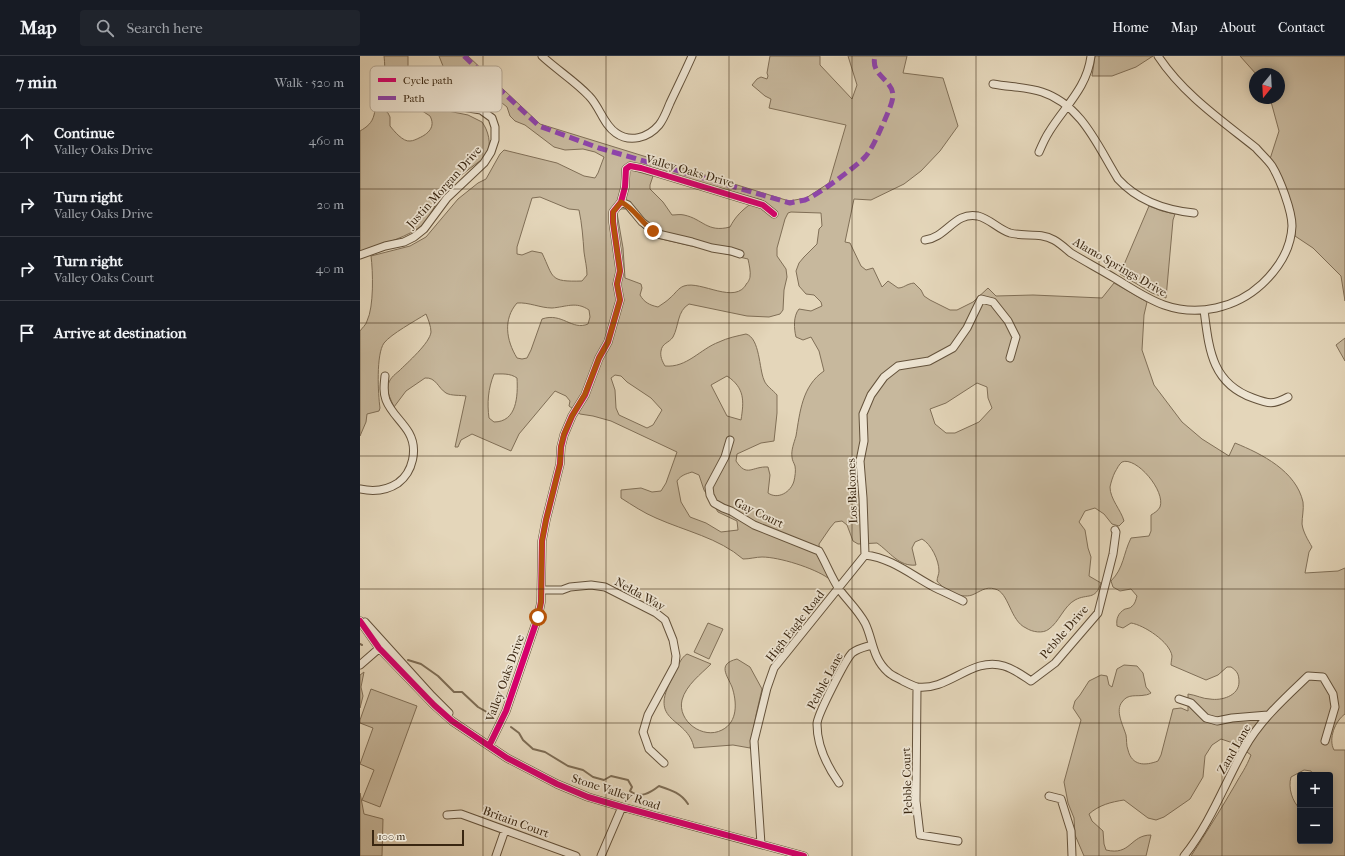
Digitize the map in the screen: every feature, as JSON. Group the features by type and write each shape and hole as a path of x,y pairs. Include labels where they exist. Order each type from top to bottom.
{"street":[{"path":"542,56 589,95 596,103 607,125 615,132 626,138 634,139 650,134 660,124 692,56"},
{"path":"1039,152 1049,132 1068,107 1086,77 1091,56"},
{"name":"Alamo Springs Drive","path":"925,240 936,236 959,218 970,215 977,216 986,219 1005,231 1023,235 1040,235 1050,238 1106,274 1163,305 1182,309 1204,310 1216,308 1241,299 1251,293 1269,278 1281,262 1287,250 1291,235 1291,218 1289,209 1275,171 1256,148 1187,91 1172,76 1158,56"},
{"path":"993,84 1041,91 1049,94 1068,107 1084,123 1118,179 1124,185 1138,196 1157,206 1180,212 1194,213"},
{"name":"Justin Morgan Drive","path":"360,255 385,246 404,242 414,237 424,229 448,198 484,163 491,152 495,140 495,127 492,118 484,112"},
{"name":"Valley Oaks Drive","path":"489,746 506,711 538,617 541,590 542,541 560,464 561,446 564,434 572,416 585,394 599,358 608,342 620,300 617,284 620,271 613,212 621,202 625,187 626,169 630,166 684,180 763,205 774,214"},
{"path":"621,202 628,205 642,222 658,234 740,254"},
{"name":"Los Balcones","path":"865,555 864,498 860,461 864,441 863,414 871,395 884,377 898,366 929,361 953,348 967,328 982,299 993,302 1008,321 1016,338 1010,358"},
{"path":"1204,310 1211,354 1215,364 1225,379 1240,392 1256,399 1276,403 1288,397"},
{"path":"360,489 381,491 390,488 406,475 412,463 414,453 413,444 409,433 386,400 384,389 385,376"},
{"name":"Gay Court","path":"730,440 725,457 709,487 710,495 714,503 754,525 819,551 839,588"},
{"name":"Pebble Drive","path":"917,687 938,685 966,670 991,665 1003,666 1017,672 1031,681 1054,663 1098,613 1113,554 1115,530"},
{"path":"865,555 877,556 901,567 931,586 963,601"},
{"name":"High Eagle Road","path":"761,844 754,741 767,688 774,668 865,555"},
{"name":"Nelda Way","path":"541,590 562,590 570,587 591,585 605,587 656,613 665,620 673,640 676,656 675,666 648,714 642,732 649,749 664,763"},
{"path":"839,588 865,622 876,656 881,665 888,672 917,687"},
{"name":"Stone Valley Road","path":"360,616 382,646"},
{"name":"Stone Valley Road","path":"360,621 427,699 452,721 507,758 557,784 588,797 804,856"},
{"name":"Pebble Lane","path":"839,783 828,767 818,739 818,719 848,657 858,649 872,645"},
{"path":"360,665 382,646"},
{"name":"Zand Lane","path":"1184,856 1195,843 1218,803 1244,748 1268,715 1308,676 1323,678 1333,694 1335,707 1325,741"},
{"name":"Pebble Court","path":"917,687 916,801 920,835 958,841"},
{"path":"1179,699 1191,703 1206,718 1217,721 1232,718 1268,715"},
{"path":"1049,796 1061,799 1071,831 1072,856"},
{"path":"602,856 622,807"},
{"name":"Britain Court","path":"447,815 461,814 576,856"},
{"path":"496,856 505,830"}],"shaded area":[{"path":"384,56 408,56 408,66 385,66"},
{"path":"439,56 468,56 479,66 443,66"},
{"path":"770,56 820,56 820,65 852,99 857,85 848,56 907,56 903,73 943,78 958,126 940,151 921,171 904,184 871,200 854,199 845,242 850,243 861,266 866,270 873,268 882,287 888,281 898,288 914,283 921,290 924,296 950,310 957,310 973,302 988,288 996,296 1033,295 1102,298 1114,283 1147,302 1144,315 1142,350 1154,385 1182,422 1202,439 1229,456 1235,443 1256,452 1276,465 1293,481 1303,502 1302,524 1312,547 1309,552 1305,573 1338,571 1345,568 1345,714 1338,721 1334,730 1332,736 1332,746 1334,750 1345,750 1345,856 1191,856 1230,794 1251,755 1236,744 1221,739 1212,745 1205,756 1203,777 1190,799 1164,817 1156,820 1148,818 1124,800 1105,804 1089,814 1092,821 1103,831 1106,850 1121,850 1139,838 1151,835 1146,856 1084,856 1075,835 1074,818 1068,803 1064,782 1081,720 1073,708 1075,701 1089,681 1101,675 1107,676 1109,685 1112,687 1117,669 1124,665 1137,666 1143,673 1146,687 1151,693 1142,696 1127,697 1120,706 1119,714 1126,735 1130,755 1136,762 1144,764 1158,761 1161,755 1173,709 1181,708 1188,711 1188,694 1207,699 1224,698 1236,691 1239,682 1237,673 1231,667 1227,667 1218,675 1206,680 1171,665 1172,656 1167,645 1156,635 1136,624 1131,623 1123,628 1117,626 1119,614 1132,606 1137,596 1131,589 1120,591 1113,587 1111,581 1121,566 1131,538 1149,536 1151,531 1151,515 1160,507 1161,500 1159,492 1154,484 1142,469 1135,464 1122,462 1111,481 1110,491 1124,521 1119,526 1112,524 1104,514 1095,508 1085,511 1079,522 1085,530 1091,557 1089,576 1101,583 1099,589 1091,596 1075,600 1053,626 1047,631 1038,632 1028,629 1016,619 1004,595 1000,591 991,588 972,595 962,596 944,588 937,581 939,567 936,557 931,548 922,539 915,542 912,548 916,565 910,565 905,564 895,558 877,543 858,544 853,541 847,525 842,521 835,522 819,544 820,560 825,568 828,578 822,574 787,561 769,557 743,559 713,540 652,516 621,498 621,490 641,488 652,492 661,491 666,483 677,452 611,421 580,414 569,406 570,401 566,396 555,391 519,434 511,451 472,434 461,440 458,447 455,447 466,396 448,394 429,378 425,378 406,391 394,407 388,391 389,381 392,377 418,353 430,337 431,332 426,314 387,339 381,348 378,384 380,408 379,411 367,414 366,422 360,436 360,331 365,325 371,307 371,256 410,246 426,237 458,199 478,183 486,179 500,154 504,150 557,163 584,176 595,178 598,173 604,157 595,152 583,149 565,150 554,147 525,125 515,121 510,116 507,107 502,103 502,88 540,124 789,201 806,198 829,183 846,125 769,108 771,99 752,85 761,77 767,79","holes":["633,163 762,200 775,210 770,214 752,203 739,214 730,227 722,228 710,227 690,217 672,215 663,202 650,189 653,176 635,171","540,197 569,209 579,210 587,275 582,281 564,281 554,277 542,253 532,251 522,255 517,254 517,247 532,198","621,209 626,209 643,228 657,238 748,259 750,270 750,278 748,282 742,289 735,292 718,291 691,285 684,286 658,307 647,303 640,295 642,288 641,284 625,278 623,248 617,213","788,213 821,213 822,226 819,229 817,244 799,263 796,271 799,286 806,294 814,295 821,302 822,306 811,311 799,309 794,326 796,337 803,340 811,337 819,351 824,371 811,384 803,400 792,452 792,458 795,466 794,481 784,494 776,496 768,493 770,475 768,467 747,470 743,469 736,461 737,454 761,443 774,441 777,395 765,382 762,375 757,347 751,337 746,334 725,339 712,345 687,361 673,366 665,366 661,353 663,346 673,337 682,311 689,304 747,316 769,317 780,314 783,310 784,290 787,277 786,269 777,256 777,248","517,303 526,303 552,308 575,305 589,310 590,317 588,324 582,326 572,324 561,319 549,317 542,319 531,350 527,358 522,359 517,358 508,337 508,323","494,374 509,375 517,378 516,400 512,413 502,421 494,422 489,418 488,407 489,391","615,375 621,376 627,382 651,398 662,410 653,425 647,428 619,415 616,408 615,390 611,378","727,376 737,385 743,401 741,420 727,416 711,385","977,383 987,387 988,398 992,408 979,422 955,433 946,433 935,424 930,409 946,403","692,472 699,475 704,490 718,512 737,521 738,530 721,532 706,523 690,517 681,502 677,481 680,477"]},
{"path":"1095,56 1153,56 1136,67 1112,76 1092,76"},
{"path":"1240,56 1345,56 1345,301 1341,276 1313,248 1295,236 1295,223 1270,159 1279,131 1272,104 1285,104 1285,68 1251,68"},
{"path":"375,112 387,112 390,117 390,126 404,140 411,141 430,130 432,127 432,120 430,116 424,112 453,112 468,115 482,122 489,137 487,154 447,188 439,198 430,215 417,229 389,242 360,252 360,131 371,123"},
{"path":"1149,206 1175,214 1173,220 1166,298 1152,293 1120,274"},
{"path":"1345,338 1345,361 1336,345"},
{"path":"708,623 723,629 709,659 694,652"},
{"path":"687,654 711,664 694,680 687,689 682,700 683,715 687,721 693,727 707,732 722,730 734,717 735,699 725,667 731,661 737,659 750,667 762,689 750,748 733,745 694,748 690,738 684,730 666,712 664,703 666,692 681,661"},
{"path":"364,672 361,687 363,696 360,708 360,675"},
{"path":"371,689 417,706 380,807 362,800 374,770 360,764 373,728 360,723"},
{"path":"360,793 364,814 383,819 382,856 360,856"}],"waterway":[{"path":"408,660 421,664 438,676 454,692 462,692 478,707 492,715"},
{"path":"511,727 519,733 523,740 533,749 545,752 568,766 583,770 593,777 604,780 611,776 628,780 632,787 630,791 637,795 649,793 659,786 679,795 688,804"}],"marked path":[{"path":"464,56 475,66"},
{"path":"502,91 539,126 599,148 790,203 810,198 845,174 865,157 875,141 891,106 893,96 889,85 878,73 874,63 875,56"}],"cycle path":[{"path":"489,746 506,711 538,617 541,602 542,541 560,464 561,447 564,435 572,416 585,395 599,358 608,342 620,300 617,284 620,271 613,212 621,202 625,187 626,169 630,166 641,168 763,205 774,214"},
{"path":"360,621 379,648 434,705 452,721 507,758 557,784 588,797 804,856"}],"route":[{"path":"538,617 541,602 542,541 560,464 561,446 564,434 572,416 585,394 599,358 608,342 620,300 617,284 620,271 613,212 621,202 628,205 642,222 653,231"}]}
